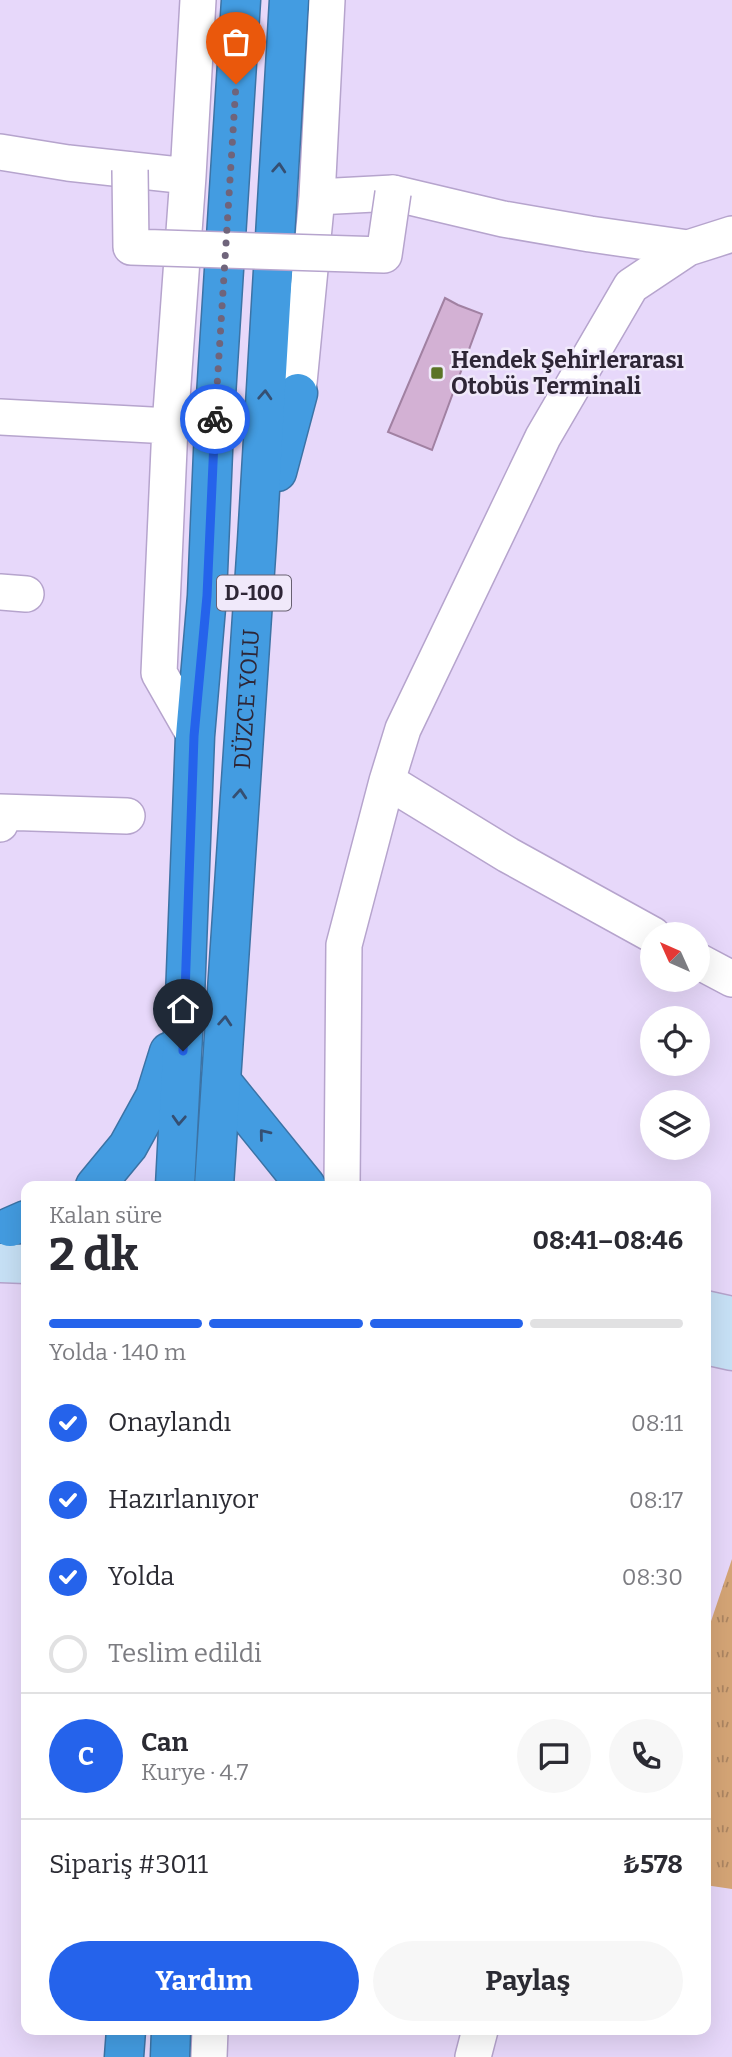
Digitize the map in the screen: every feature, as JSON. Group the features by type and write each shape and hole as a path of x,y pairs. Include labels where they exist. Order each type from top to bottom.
{"highway":[{"name":"D-100","path":"176,1181 194,736 207,596 214,428 241,0"},
{"name":"DÜZCE YOLU","path":"214,1181 257,541 289,0"},
{"path":"257,541 298,393"},
{"path":"99,1181 128,1146 155,1097 185,996"},
{"path":"221,1081 302,1181"},
{"path":"124,2057 126,2035"},
{"path":"170,2057 172,2035"}],"main road":[{"path":"0,1263 21,1264"},
{"path":"711,1311 732,1316"},
{"path":"711,1346 732,1351"}],"street":[{"path":"194,736 159,673 170,426 198,0"},
{"path":"298,393 317,197 327,0"},
{"path":"0,152 188,176"},
{"path":"130,170 131,247 384,255 393,193"},
{"path":"317,197 393,193 503,219 688,248"},
{"path":"342,1181 344,945 403,729 543,437 631,286 688,248 732,234"},
{"path":"0,417 170,426"},
{"path":"387,781 508,855 640,928"},
{"path":"0,824 0,811 127,816"},
{"path":"209,2057 210,2035"},
{"path":"473,2057 479,2035"}],"green space":[{"path":"732,1559 732,1889 711,1886 711,1621"}],"building":[{"name":"Hendek Şehirlerarası Otobüs Terminali","path":"445,298 482,314 432,450 388,432"}],"way so far":[{"path":"215,419 236,84"}],"place":[{"name":"Hendek Şehirlerarası Otobüs Terminali","path":"437,373"}],"route":[{"path":"183,1051 194,736 207,596 215,419"}]}
